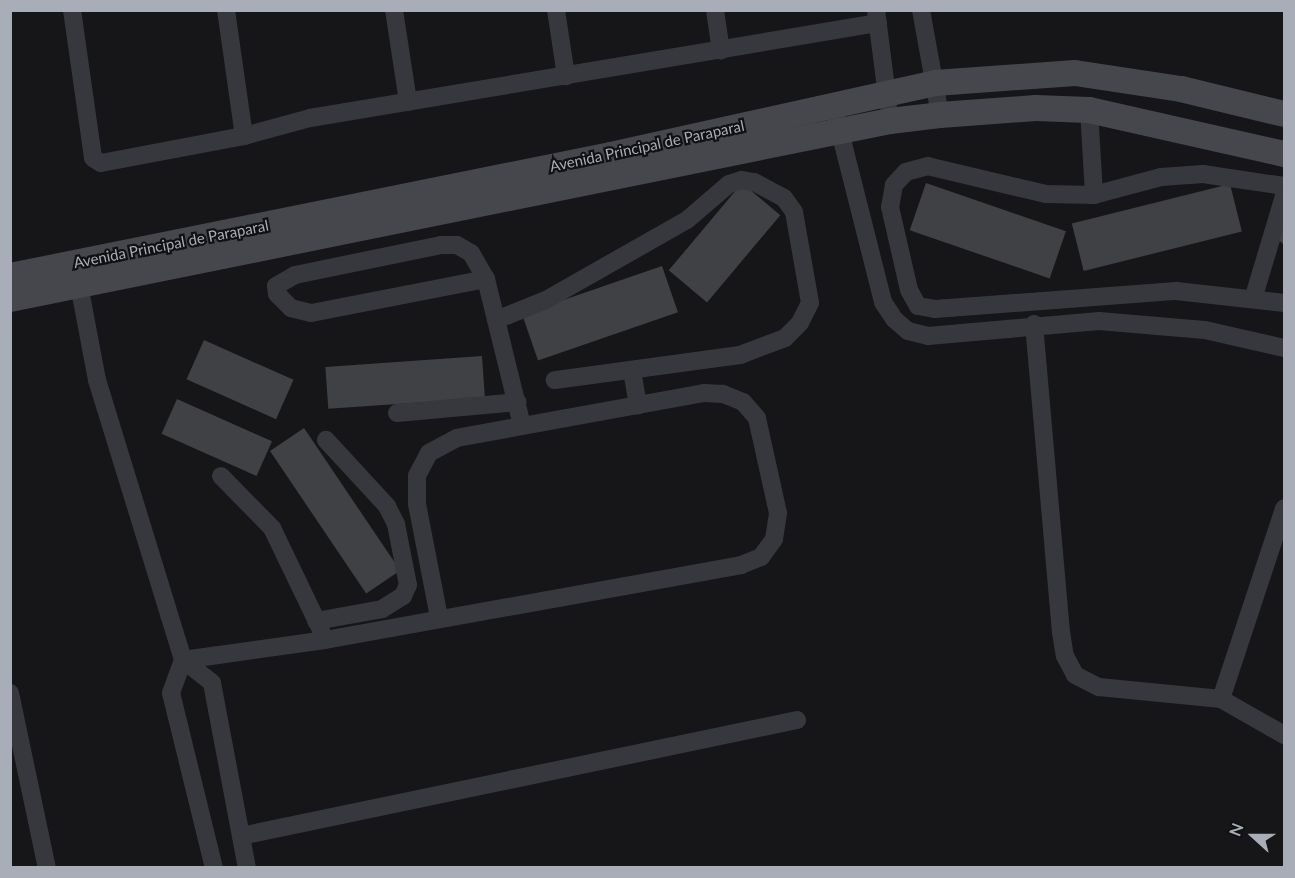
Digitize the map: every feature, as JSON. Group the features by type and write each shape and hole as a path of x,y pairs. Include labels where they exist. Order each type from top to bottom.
{"street":[{"path":"72,10 95,161 244,136 310,118 721,51 877,17 890,121"},
{"path":"226,10 244,136"},
{"path":"394,10 408,102"},
{"path":"556,10 566,76"},
{"path":"715,10 721,51"},
{"path":"921,10 940,115"},
{"name":"Avenida Principal de Paraparal","path":"10,299 77,274 935,83 1075,73 1181,89 1284,114"},
{"path":"833,105 883,302 894,320 908,331 927,336 1034,324 1099,321 1205,330 1284,348"},
{"name":"Avenida Principal de Paraparal","path":"10,276 77,274 890,121 940,115 1036,108 1089,110 1284,154"},
{"path":"1089,110 1094,195"},
{"path":"1284,186 1203,174 1161,177 1094,195 1046,194 928,166 906,172 894,185 890,207 909,290 918,306 936,309 1164,291 1254,296 1284,303"},
{"path":"496,320 546,300 678,225 729,184 741,180 754,182 784,198 794,212 808,278 810,303 800,323 785,338 763,349 632,371 555,380"},
{"path":"1254,296 1284,196"},
{"path":"486,279 311,313 291,308 277,294 281,281 295,275 441,245 457,245 471,253 486,279 522,426"},
{"path":"77,274 97,380 183,660 212,683 247,867"},
{"path":"1034,324 1065,656 1076,675 1099,687 1221,699 1284,735"},
{"path":"632,371 638,405"},
{"path":"183,660 325,640 439,617 741,565 761,557 774,539 778,513 757,418 743,402 723,394 704,393 457,438 429,453 417,476 417,504 439,617"},
{"path":"397,413 517,402"},
{"path":"316,621 382,609 403,596 408,585 396,524 387,506 326,440"},
{"path":"220,476 272,528 325,640"},
{"path":"1221,699 1284,508"},
{"path":"183,660 171,693 214,867"},
{"path":"10,693 47,867"},
{"path":"241,836 797,720"}],"building":[{"path":"742,183 780,215 707,302 669,270"},
{"path":"926,183 1066,231 1050,278 910,230"},
{"path":"1230,184 1242,232 1084,271 1072,223"},
{"path":"1284,223 1284,245 1274,235"},
{"path":"662,266 678,312 538,361 522,314"},
{"path":"204,340 294,380 276,419 187,379"},
{"path":"482,356 485,398 328,409 325,367"},
{"path":"177,399 272,441 257,476 162,434"},
{"path":"304,428 400,571 366,594 270,451"}]}
